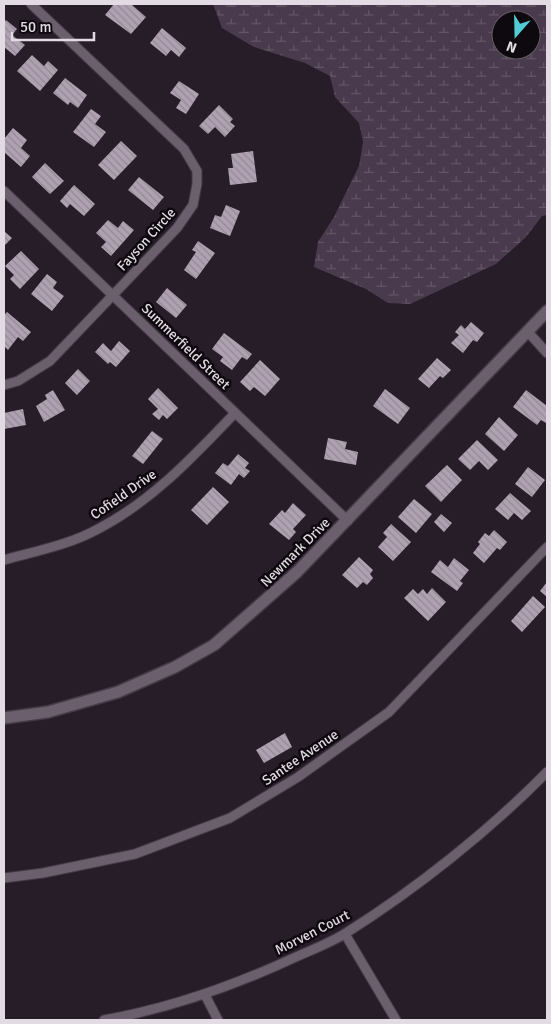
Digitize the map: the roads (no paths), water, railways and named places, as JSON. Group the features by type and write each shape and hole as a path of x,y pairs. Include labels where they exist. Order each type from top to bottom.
{"street":[{"name":"Fayson Circle","path":"4,384 18,381 50,361 177,228 193,205 197,171 184,149 31,4"},
{"name":"Summerfield Street","path":"4,191 348,521"},
{"name":"Newmark Drive","path":"4,718 48,712 118,692 175,667 214,645 266,601 348,521 547,311"},
{"path":"528,332 547,353"},
{"name":"Cofield Drive","path":"4,560 59,546 98,529 127,512 154,492 235,413"},
{"name":"Santee Avenue","path":"4,878 43,873 135,854 230,818 298,778 389,712 547,547"},
{"name":"Morven Court","path":"104,1020 205,995 270,969 345,934 430,873 509,810 547,772"},
{"path":"345,934 396,1020"},
{"path":"205,995 218,1020"}]}
